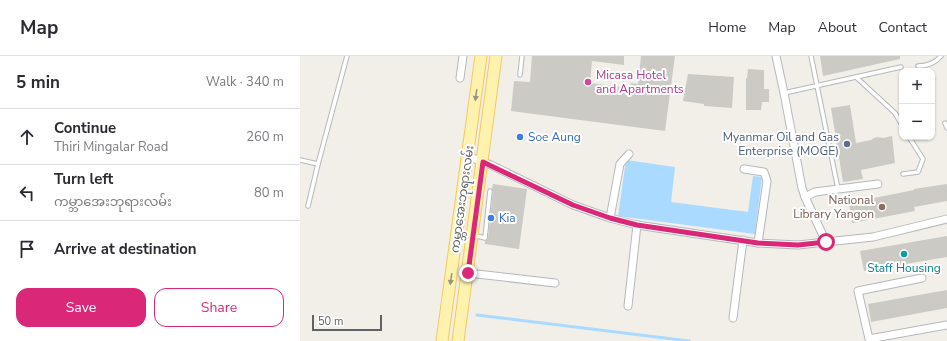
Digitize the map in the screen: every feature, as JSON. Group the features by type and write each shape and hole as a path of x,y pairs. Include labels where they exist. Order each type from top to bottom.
{"main road":[{"name":"ကမ္ဘာအေးဘုရားလမ်း","path":"442,341 481,56"},
{"name":"ကမ္ဘာအေးဘုရားလမ်း","path":"458,341 496,56"}],"street":[{"path":"456,56 463,60 460,78"},
{"path":"776,56 802,188 826,242"},
{"path":"610,218 620,164 629,154"},
{"path":"467,156 483,162 573,205 610,218 637,225 758,243 798,245 873,237 947,219"},
{"path":"744,169 764,172 767,181 758,243"},
{"path":"805,197 815,192 878,184"},
{"path":"628,306 637,225"},
{"path":"733,318 743,240"},
{"path":"468,273 555,283"},
{"path":"922,278 858,291 869,340 947,325"}],"lane":[{"path":"308,206 347,56"},
{"path":"520,75 522,56"},
{"path":"811,56 838,189"},
{"path":"918,66 927,66 934,63 941,56"},
{"path":"784,93 901,67"},
{"path":"856,77 895,113 899,119"},
{"path":"945,123 947,128"},
{"path":"903,174 918,172 923,159 912,140"},
{"path":"300,160 318,164"},
{"path":"473,235 485,238 490,191"}],"water":[{"path":"626,160 675,167 671,202 748,212 753,176 762,177 755,234 618,216"}],"building":[{"path":"532,56 624,56 624,65 592,61 590,83 630,88 631,83 638,84 641,56 675,56 665,131 511,111 514,81 530,82"},
{"path":"820,56 900,56 900,59 823,76"},
{"path":"748,69 764,70 764,89 769,89 769,102 762,102 761,110 746,110 746,78"},
{"path":"688,74 734,77 732,108 704,106 704,104 683,101"},
{"name":"Myanmar Oil and Gas Enterprise (MOGE)","path":"850,105 856,143 878,137 883,138 892,136 895,163 861,170 863,179 843,182 831,108"},
{"path":"493,184 527,189 519,249 485,244 485,241 488,238"},
{"name":"National Library Yangon","path":"947,184 947,201 914,207 915,211 852,223 849,203 914,189"},
{"name":"Staff Housing","path":"947,236 947,257 864,271 860,251"},
{"name":"Staff Housing","path":"947,290 947,308 871,322 868,304"}],"waterway":[{"path":"477,315 689,341"}],"place":[{"name":"Micasa Hotel and Apartments","path":"588,82"},
{"name":"Soe Aung","path":"520,137"},
{"name":"Myanmar Oil and Gas Enterprise (MOGE)","path":"847,144"},
{"name":"National Library Yangon","path":"882,207"},
{"name":"Kia","path":"491,218"},
{"name":"Staff Housing","path":"904,254"}],"route":[{"path":"468,273 483,162 573,205 610,218 637,225 758,243 798,245 826,242"}]}
